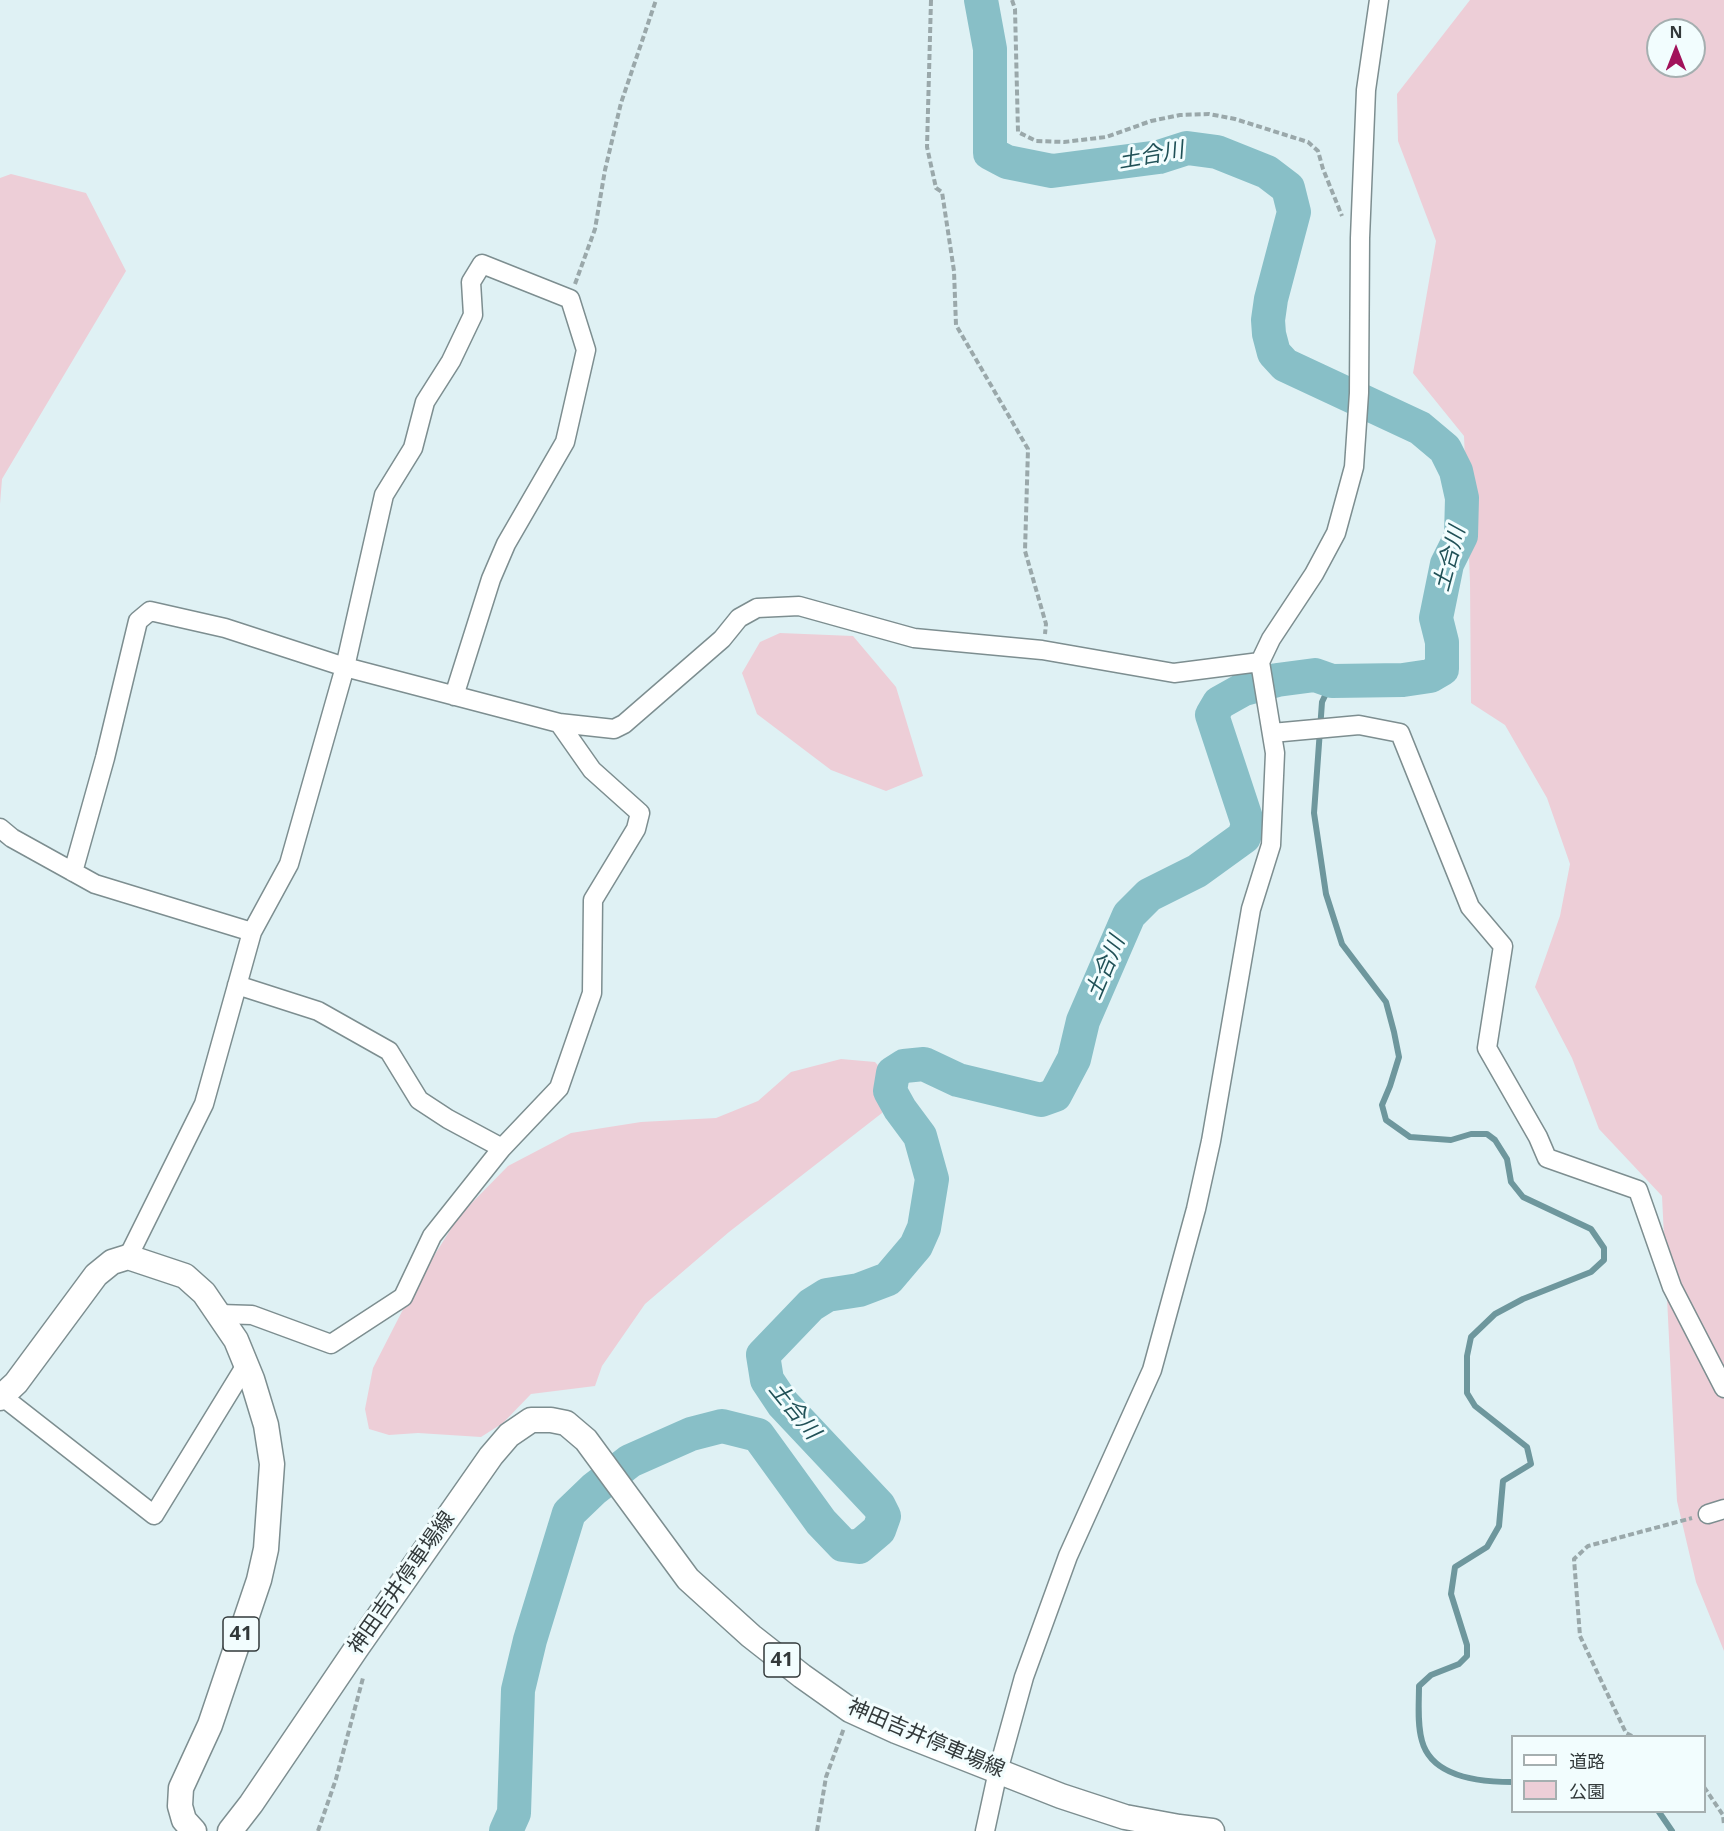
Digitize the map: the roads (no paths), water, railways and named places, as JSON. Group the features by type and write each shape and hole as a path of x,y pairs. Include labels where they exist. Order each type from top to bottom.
{"main road":[{"name":"41","path":"128,1257 185,1276 204,1293 220,1314 236,1340 246,1365 266,1425 272,1464 266,1549 259,1580 210,1725 181,1788 180,1806 184,1820 194,1831"},
{"path":"1,1397 16,1383 96,1275 112,1262 128,1257"},
{"name":"神田吉井停車場線","path":"230,1831 491,1456 509,1435 531,1420 566,1422 586,1440 688,1579 751,1636 850,1710 896,1731 1061,1796 1125,1817 1212,1831"}],"street":[{"path":"985,1831 998,1771 1024,1677 1068,1556 1152,1370 1196,1209 1251,909 1271,845 1275,753 1260,662 1271,639 1314,574 1336,533 1354,467 1359,393 1360,238 1366,90 1379,0"},
{"path":"128,1257 204,1104 252,932 289,864 345,667 384,495 413,448 424,402 451,360 473,315 471,282 482,264 570,299 586,350 565,442 506,544 491,579 454,696"},
{"path":"73,872 105,758 138,621 150,611 225,628 345,667 559,723 614,729 624,724 722,639 739,618 758,608 799,606 914,638 1042,650 1174,673 1260,662"},
{"path":"220,1314 252,1315 331,1344 403,1297 432,1236 502,1148 560,1088 592,993 593,900 636,829 640,813 592,770 559,723"},
{"path":"1272,733 1359,725 1400,733 1470,908 1503,946 1486,1048 1538,1137 1547,1158 1638,1190 1672,1287 1724,1388"},
{"path":"0,828 95,884 252,932"},
{"path":"237,985 318,1011 389,1051 419,1100 448,1119 502,1148"},
{"path":"1,1397 154,1515 246,1365"}],"waterway":[{"name":"土合川","path":"506,1831 514,1813 518,1690 530,1640 569,1513 594,1489 630,1461 691,1434 722,1426 758,1435 821,1522 843,1545 859,1547 879,1530 884,1516 879,1506 783,1404 767,1380 763,1355 811,1305 827,1295 859,1290 888,1279 916,1246 924,1228 932,1179 920,1136 890,1091 893,1073 904,1066 924,1064 958,1080 1041,1100 1055,1095 1074,1059 1083,1021 1129,915 1149,895 1197,871 1244,837 1248,824 1212,715 1219,703 1244,689 1277,680 1315,675 1332,681 1403,680 1430,676 1442,669 1442,642 1436,618 1447,564 1461,536 1462,498 1456,471 1445,449 1420,428 1285,365 1274,353 1268,320 1271,299 1294,212 1288,188 1267,172 1217,152 1187,148 1159,157 1052,171 1007,162 990,153 990,49 981,0"},
{"path":"1332,681 1322,702 1314,813 1326,894 1342,944 1386,1002 1394,1032 1399,1057 1382,1105 1386,1120 1410,1137 1451,1140 1471,1134 1487,1134 1495,1140 1507,1159 1511,1182 1523,1197 1591,1229 1604,1248 1604,1260 1591,1272 1523,1299 1495,1314 1471,1337 1467,1356 1467,1393 1475,1406 1527,1447 1531,1464 1503,1481 1499,1526 1487,1547 1455,1567 1451,1594 1467,1645 1467,1656 1459,1664 1431,1675 1419,1686 1419,1728 1427,1753 1447,1770 1473,1779 1511,1782"},
{"path":"1660,1813 1672,1831"}]}
